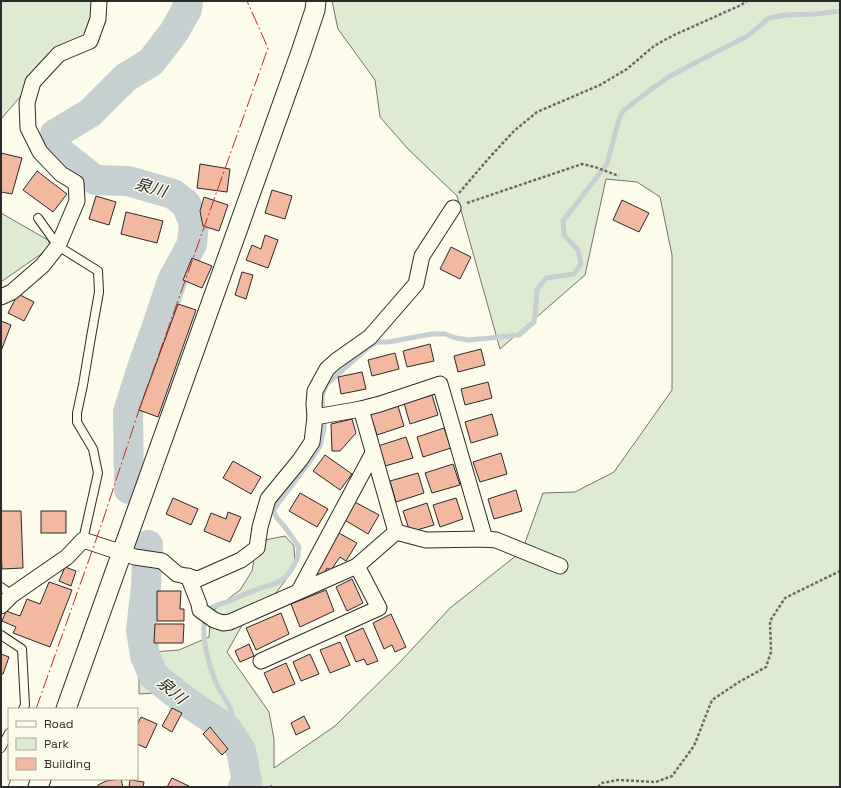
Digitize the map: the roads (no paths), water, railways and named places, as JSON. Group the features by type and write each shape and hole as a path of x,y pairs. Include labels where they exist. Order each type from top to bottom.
{"street":[{"path":"1,297 12,292 43,265 58,246 77,201 76,184 61,174 40,152 28,128 27,103 34,82 59,54 90,41 98,19 99,1"},
{"path":"66,708 128,555 302,52 315,10 316,1"},
{"path":"1,606 6,591 67,557 83,540 128,555 162,561 177,574 198,578 241,560 257,548 260,527 268,499 300,460 312,442 320,416 314,404 315,391 327,369 370,337 416,284 422,256 453,208"},
{"path":"320,416 380,404 440,384 485,539"},
{"path":"361,409 396,532"},
{"path":"299,591 373,453"},
{"path":"188,576 200,610 214,620 223,624 357,566 396,532"},
{"path":"396,532 426,540 496,540 560,566"},
{"path":"261,661 379,608 357,566"}],"lane":[{"path":"38,218 58,246 98,271 99,292 77,413 77,422 93,449 98,473 83,540"},
{"path":"1,635 22,649 25,705 23,708"},
{"path":"1,748 8,735"}],"waterway":[{"name":"泉川","path":"129,489 128,412 172,281 192,244 194,223 186,204 173,194 128,181 95,180 56,149 55,134 90,113 125,78 151,62 174,32 187,9 188,1"},
{"path":"229,732 232,714 228,703 218,687 208,660 204,638 205,618 208,611 214,606 280,581 288,575 294,565 298,556 299,547 273,511 320,446 324,428 322,396 326,385 370,346 377,342 388,342 432,334 445,334 456,338 469,340 519,335 534,322 537,290 546,278 574,274 581,264 578,250 564,235 563,221 607,164 619,119 623,111 670,76 749,35 769,18 786,15 817,14 840,11"},
{"name":"泉川","path":"148,545 146,586 141,630 145,656 154,676 184,700 227,729 241,750 247,782 243,787"}]}
